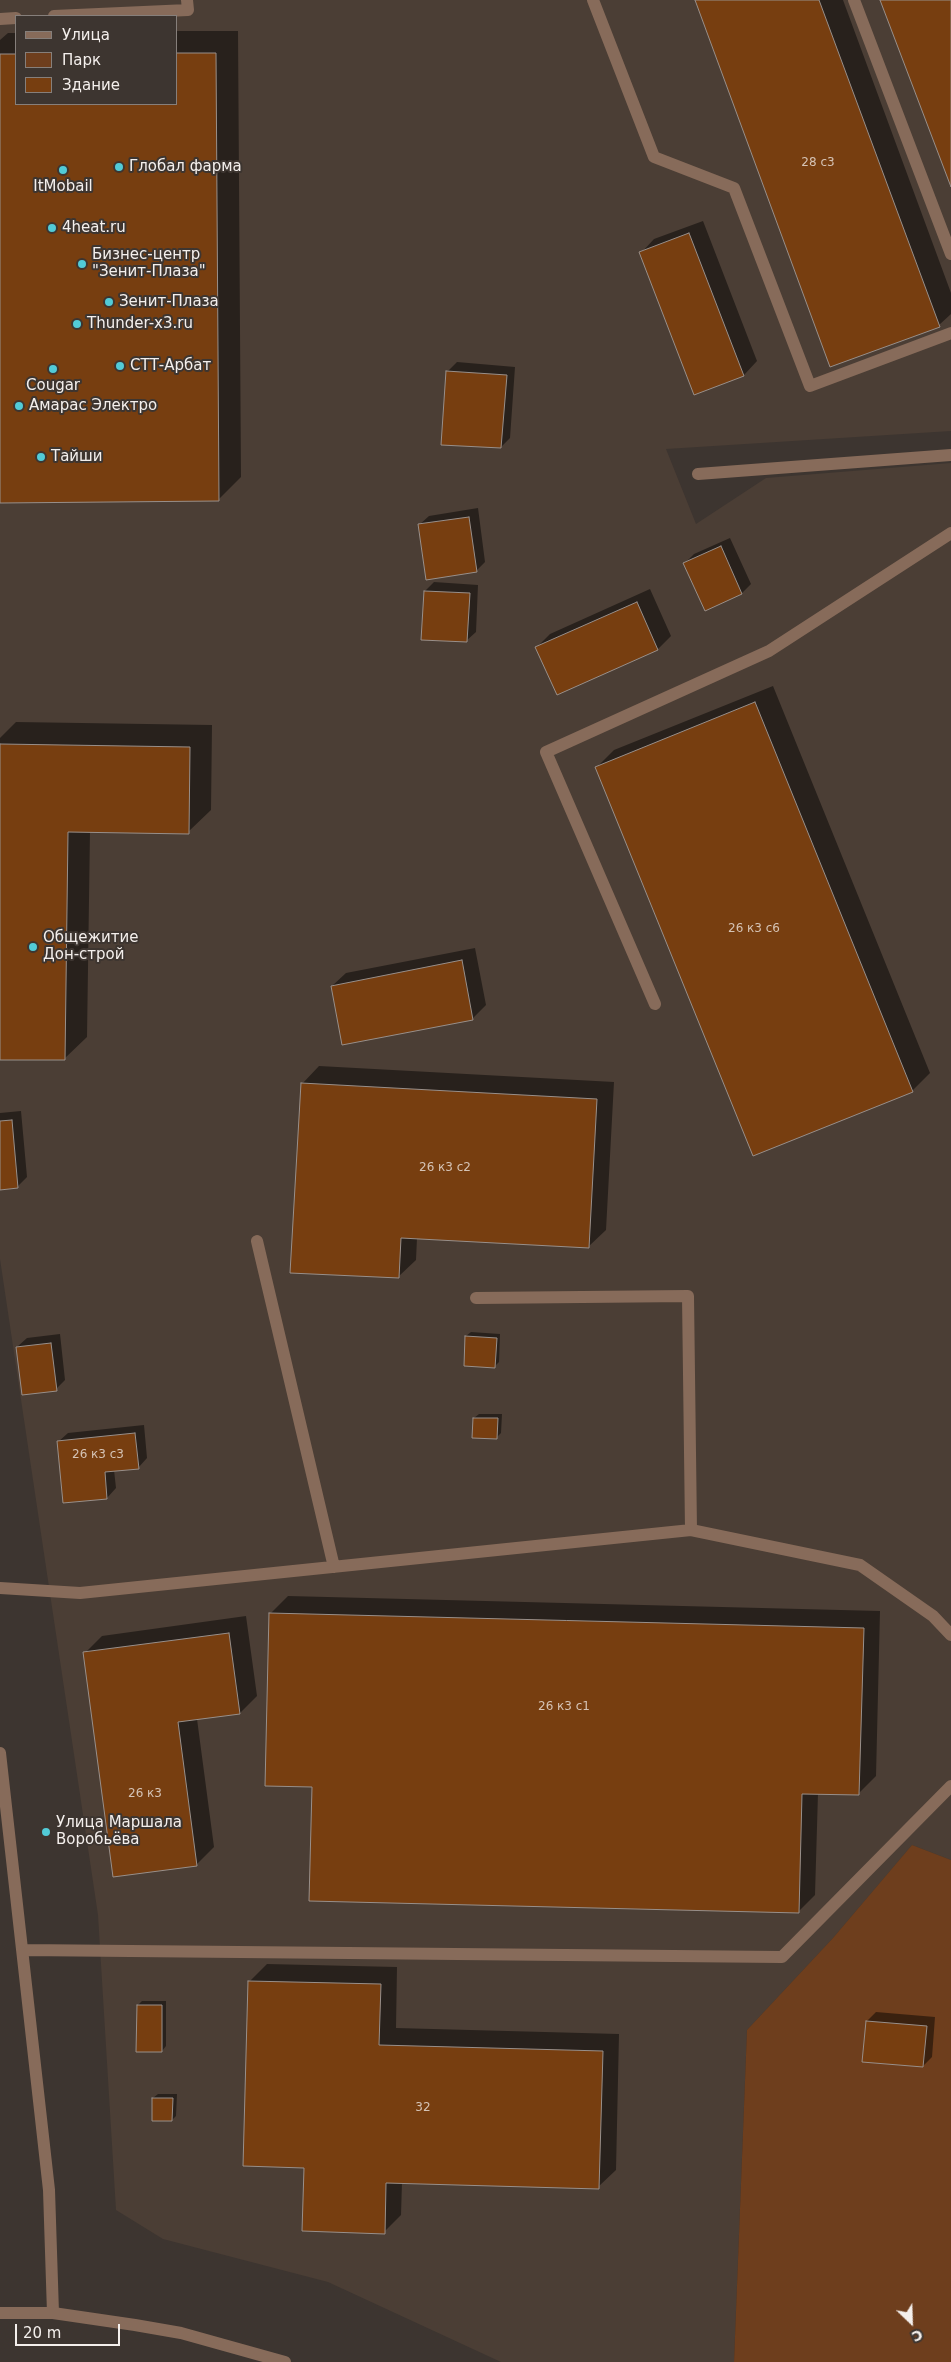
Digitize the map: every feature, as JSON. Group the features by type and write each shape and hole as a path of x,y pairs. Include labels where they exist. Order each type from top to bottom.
{"street":[{"path":"76,15 188,10 187,0"},
{"path":"593,0 654,157 734,188 810,386 951,333"},
{"path":"854,0 951,254"},
{"path":"0,19 15,18"},
{"path":"698,474 951,455"},
{"path":"654,1004 546,752 769,651 951,533"},
{"path":"257,1241 334,1567"},
{"path":"476,1298 688,1296 691,1530"},
{"path":"0,1588 80,1593 691,1530 860,1565 933,1616 951,1635"},
{"path":"0,1753 49,2190 53,2313"},
{"path":"22,1950 782,1957 951,1786"},
{"path":"0,2313 53,2313 181,2333 285,2362"}],"shaded area":[{"path":"0,0 951,0 951,431 666,449 696,524 766,478 951,463 951,1860 912,1845 833,1938 747,2030 734,2362 501,2362 328,2282 163,2239 116,2210 98,1915 0,1259"}],"green space":[{"path":"912,1845 951,1860 951,2362 734,2362 747,2030 833,1938"}],"building":[{"path":"695,0 819,0 940,327 830,367"},
{"path":"880,0 951,0 951,187"},
{"name":"Зенит-Плаза","path":"178,53 216,53 219,501 0,503 0,54 15,54 15,105 178,105"},
{"path":"689,233 744,376 694,395 639,252"},
{"path":"446,371 507,375 501,448 441,445"},
{"path":"469,517 477,572 426,580 418,524"},
{"path":"721,546 742,594 705,611 683,563"},
{"path":"424,591 470,593 467,642 421,640"},
{"path":"637,602 658,650 557,695 535,647"},
{"path":"755,702 913,1092 753,1156 595,767"},
{"name":"Общежитие Дон-строй","path":"0,744 190,747 189,834 68,832 65,1060 0,1060"},
{"path":"462,960 473,1020 342,1045 331,986"},
{"path":"301,1083 597,1099 589,1248 401,1238 399,1278 290,1273"},
{"path":"12,1120 18,1188 0,1190 0,1121"},
{"path":"465,1336 497,1338 495,1368 464,1366"},
{"path":"51,1343 57,1391 22,1395 16,1347"},
{"path":"473,1418 498,1418 497,1439 472,1438"},
{"path":"135,1433 139,1469 105,1472 107,1499 63,1503 57,1441"},
{"path":"269,1613 864,1628 859,1795 802,1794 799,1913 309,1901 312,1787 265,1786"},
{"path":"229,1633 240,1714 178,1722 197,1866 113,1877 83,1652"},
{"path":"248,1981 381,1984 379,2045 603,2051 599,2189 386,2183 385,2234 302,2231 304,2168 243,2166"},
{"path":"137,2005 162,2005 162,2052 136,2052"},
{"path":"866,2021 927,2026 923,2067 862,2062"},
{"path":"152,2098 173,2098 172,2121 152,2121"}],"place":[{"name":"Глобал фарма","path":"119,167"},
{"name":"ItMobail","path":"63,170"},
{"name":"4heat.ru","path":"52,228"},
{"name":"Бизнес-центр \"Зенит-Плаза\"","path":"82,264"},
{"name":"Зенит-Плаза","path":"109,302"},
{"name":"Thunder-x3.ru","path":"77,324"},
{"name":"СТТ-Арбат","path":"120,366"},
{"name":"Cougar","path":"53,369"},
{"name":"Амарас Электро","path":"19,406"},
{"name":"Тайши","path":"41,457"},
{"name":"Общежитие Дон-строй","path":"33,947"},
{"name":"Улица Маршала Воробьёва","path":"46,1832"}]}
